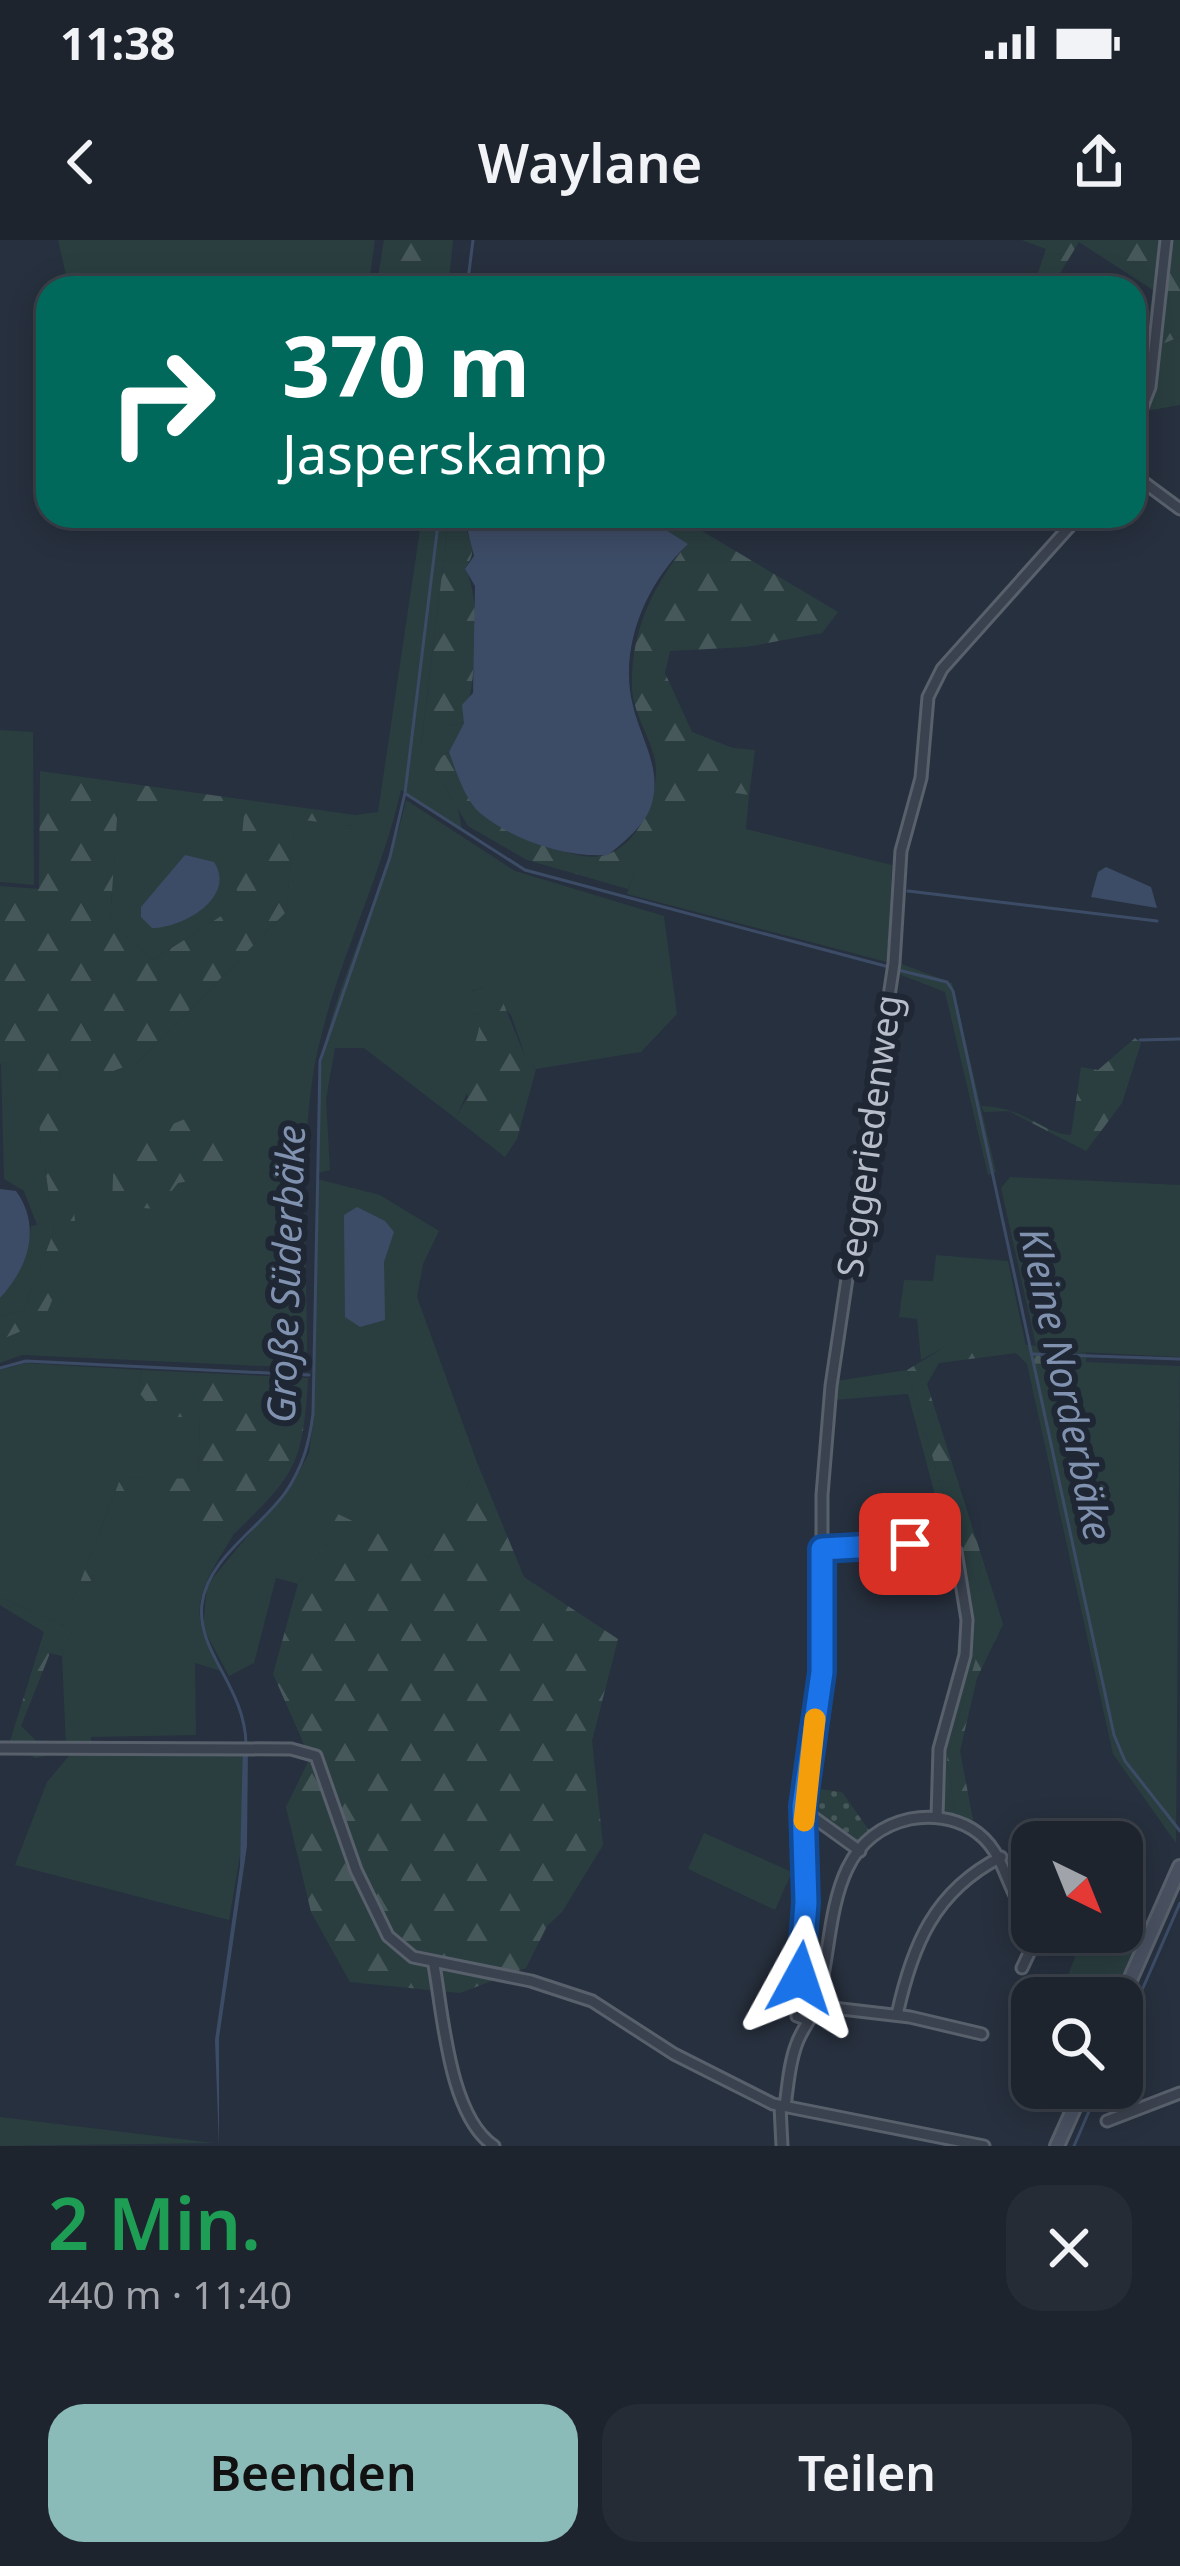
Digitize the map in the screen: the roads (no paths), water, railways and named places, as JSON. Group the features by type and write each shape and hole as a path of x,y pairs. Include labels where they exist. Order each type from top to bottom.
{"main road":[{"path":"1131,1977 1180,1868"},
{"path":"1058,2146 1074,2109"}],"street":[{"path":"1146,397 1166,240"},
{"path":"1146,484 1180,509"},
{"name":"Seggeriedenweg","path":"808,2020 797,2016 806,1774 822,1672 822,1549 831,1386 894,968 901,851 921,778 933,681 1067,528"},
{"path":"822,1549 941,1544 956,1551 967,1620 965,1655 939,1749 937,1817"},
{"path":"0,1748 260,1749 316,1756 356,1870 388,1936 413,1957 434,1965 531,1981 592,2001 674,2054 782,2106 984,2146"},
{"path":"806,1812 860,1851"},
{"path":"782,2146 782,2106 791,2061 816,2006 836,1894 860,1851 904,1821 937,1817 972,1829 1000,1857 1011,1884"},
{"path":"897,2015 908,1963 927,1920 961,1885 1000,1857"},
{"path":"1143,1934 1149,1936"},
{"path":"1022,1968 1029,1953"},
{"path":"434,1965 453,2072 467,2116 494,2146"},
{"path":"816,2006 897,2015 982,2034"},
{"path":"1107,2121 1180,2093"}],"water":[{"path":"467,528 663,528 688,544 648,597 629,662 633,706 653,767 651,806 633,833 608,855 558,850 524,839 480,813 462,785 449,752 464,723 462,705 473,693 475,586 465,569 474,556"},
{"path":"185,855 214,862 218,887 213,898 191,916 152,928 141,917 141,907"},
{"path":"1106,867 1151,887 1157,908 1091,897 1098,872"},
{"path":"0,1189 16,1191 30,1233 18,1274 0,1298"},
{"path":"357,1207 385,1221 394,1232 384,1262 385,1320 360,1327 345,1317 344,1215"},
{"path":"243,1744 248,1744 247,1846 219,2038 219,2146 215,2040 240,1866"}],"waterway":[{"name":"Große Süderbäke","path":"468,276 473,240"},
{"name":"Große Süderbäke","path":"246,1744 238,1704 206,1638 202,1604 224,1558 291,1483 309,1435 320,1061 390,857 405,793 438,528"},
{"name":"Kleine Norderbäke","path":"406,794 525,870 889,967"},
{"path":"908,891 1157,921"},
{"name":"Kleine Norderbäke","path":"898,970 947,982 953,991 1114,1735 1125,1761 1180,1831"},
{"path":"1140,1040 1180,1039"},
{"path":"1032,1354 1180,1359"},
{"path":"0,1368 26,1361 309,1375"},
{"name":"Kleine Norderbäke","path":"1143,1988 1180,1903"},
{"name":"Kleine Norderbäke","path":"1074,2146 1090,2109"}]}
